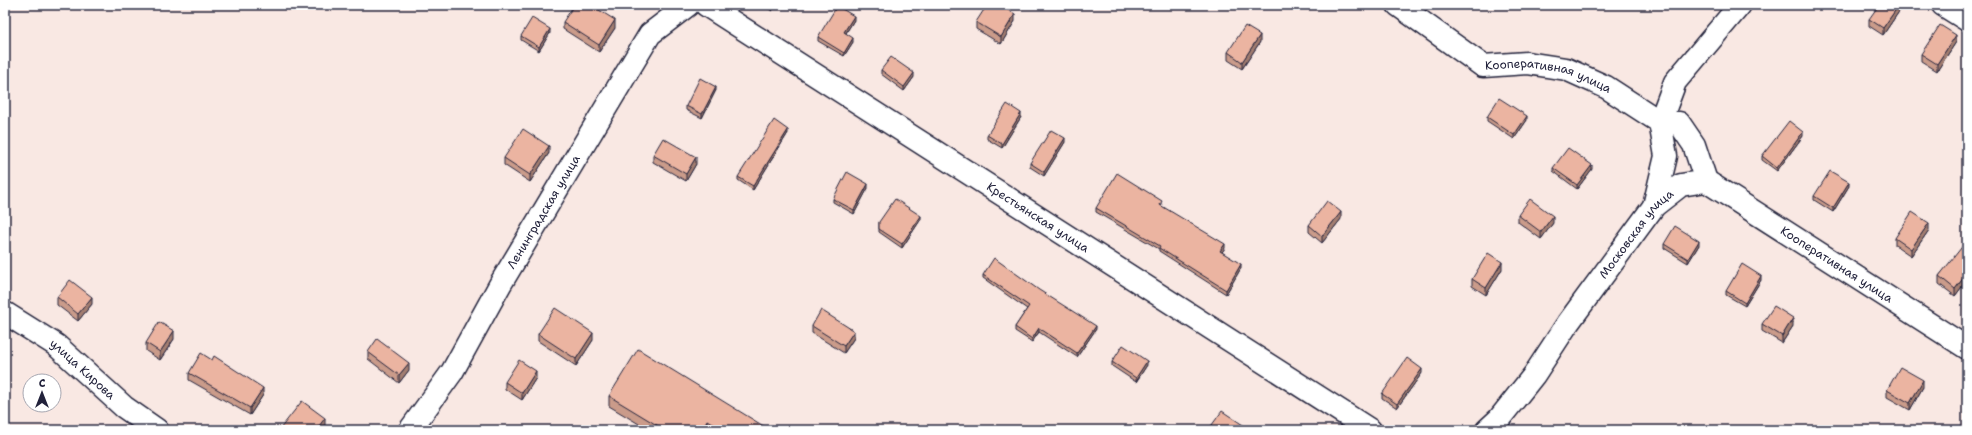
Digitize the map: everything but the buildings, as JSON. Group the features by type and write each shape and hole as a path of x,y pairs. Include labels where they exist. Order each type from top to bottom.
{"street":[{"name":"Ленинградская улица","path":"410,430 452,372 500,283 650,34 688,5"},
{"name":"Крестьянская улица","path":"706,5 1370,430"},
{"name":"Кооперативная улица","path":"1398,5 1483,66 1527,63 1566,70 1606,87 1660,122"},
{"path":"1654,206 1666,156 1660,122 1675,82 1740,5"},
{"path":"1943,5 1967,20"},
{"path":"1660,122 1679,123 1694,145 1706,181"},
{"name":"Кооперативная улица","path":"1706,181 1967,348"},
{"name":"Московская улица","path":"1487,430 1499,419 1534,375 1568,323 1654,206 1681,185 1706,181"},
{"name":"улица Кирова","path":"5,313 56,345 124,406 157,430"}]}
